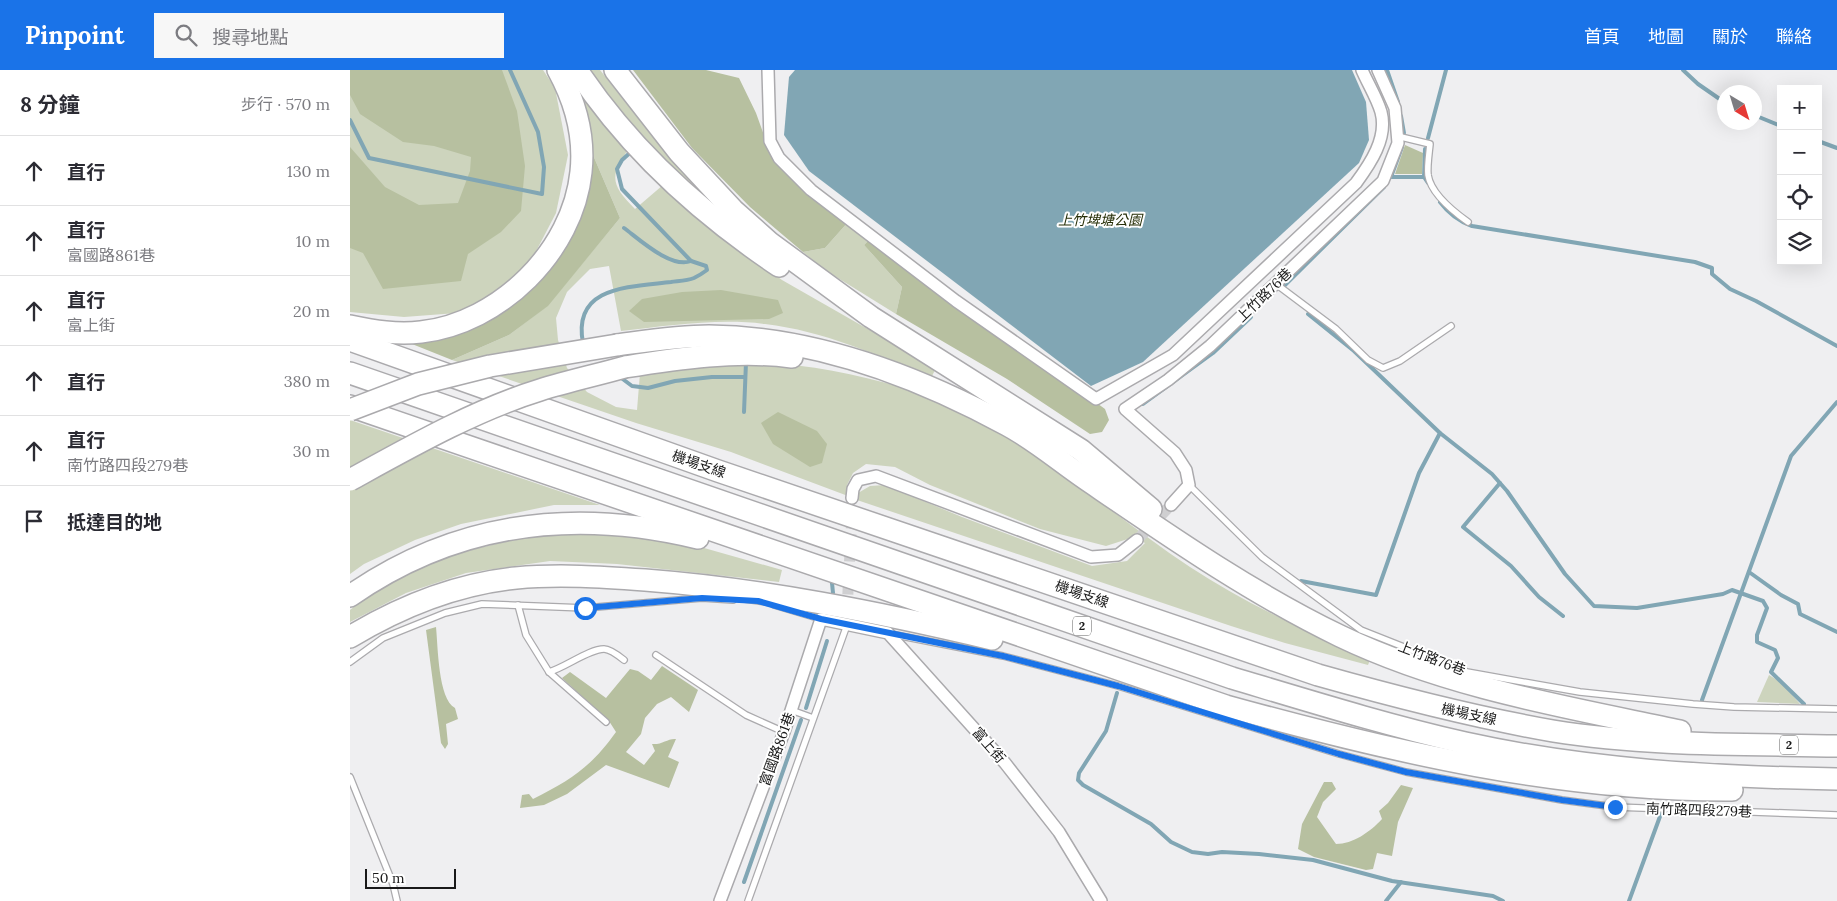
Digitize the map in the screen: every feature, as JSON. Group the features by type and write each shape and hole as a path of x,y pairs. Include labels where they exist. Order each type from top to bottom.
{"highway":[{"path":"350,326 379,332 402,333 422,332 453,324 479,315 507,298 534,273 567,220 576,195 581,172 578,117 567,87 558,70"},
{"path":"577,70 618,124 655,166 691,200 734,236 808,285 871,317"},
{"path":"615,70 679,152 733,210 792,261 871,317 1081,450 1222,568"},
{"path":"350,408 418,384 490,366 617,344 708,336 751,338 820,350 879,369 957,400 1009,426 1092,484 1264,596 1324,628 1404,663 1541,702 1741,744"},
{"name":"機場支線","path":"350,340 718,471 1318,675 1444,710 1555,731 1653,741 1837,746"},
{"path":"350,480 416,444 530,393 625,368 676,359 729,355 781,355 879,369"},
{"name":"機場支線","path":"350,373 1232,678 1349,713 1466,743 1549,758 1650,772 1837,780"},
{"path":"350,408 1226,706 1350,740 1498,770 1567,781 1680,790 1739,790 1837,780"},
{"path":"350,596 398,567 432,551 470,538 516,527 556,523 609,523 649,528 825,569"},
{"path":"350,637 379,620 433,597 475,585 516,578 606,577 697,585 792,598 916,622 1109,666"}],"street":[{"path":"768,70 770,141 779,158 811,190 956,301 1096,399 1173,355 1356,183 1371,163 1380,141 1381,114 1362,70"},
{"name":"上竹路76巷","path":"1189,486 1186,470 1174,453 1125,409 1168,380 1210,346 1383,181 1398,143 1395,108 1378,70"},
{"path":"852,498 853,489 858,480 876,476 1091,557 1118,555 1137,540"},
{"path":"1171,505 1189,486"},
{"path":"821,619 888,633"},
{"name":"富國路861巷","path":"720,901 784,732 821,619"},
{"name":"富上街","path":"888,633 1005,763 1059,832 1101,901"}],"lane":[{"path":"1397,136 1430,144 1428,177 1438,194 1454,213 1468,222"},
{"path":"1276,284 1336,328 1368,360 1383,368 1400,361 1451,326"},
{"name":"上竹路76巷","path":"1189,486 1262,557 1361,630 1467,672 1580,692 1734,707 1837,709"},
{"path":"350,662 383,638 445,613 482,604 585,608 702,598 740,600"},
{"path":"767,603 821,619"},
{"path":"518,605 526,635 550,672 606,722"},
{"path":"748,901 846,625"},
{"name":"南竹路四段279巷","path":"888,633 1003,656 1099,681 1339,754 1406,772 1562,800 1615,807 1837,815"},
{"path":"550,672 560,669 595,650 606,649 624,660"},
{"path":"656,655 746,715 784,732"},
{"path":"791,710 813,718"},
{"path":"350,777 393,884 397,901"}],"green space":[{"path":"350,70 543,70 555,88 568,155 556,213 532,259 497,292 457,313 404,317 350,312"},
{"path":"350,70 502,70 517,111 525,166 521,211 501,232 468,254 461,281 383,289 363,253 350,248 350,147 385,187 419,205 458,203 470,171 471,157 434,146 403,142 360,114 350,95"},
{"path":"567,70 629,149 618,167 616,180 621,194 635,209 663,185 730,243 782,280 936,368 931,378 829,338 787,327 765,324 711,322 621,331 609,266 590,269 567,292 556,318 558,340 567,368 587,392 616,407 637,410 640,373 737,362 807,367 864,377 901,387 941,402 980,420 1052,466 1190,567 1255,605 1370,660 1368,665 1285,643 1231,626 857,500 858,493 870,486 885,485 962,517 1092,566 1127,561 1145,543 1134,537 1106,546 1040,529 930,485 895,467 866,464 853,473 847,485 851,490 848,496 731,452 636,423 452,360 509,335 547,306 620,218 593,155 588,131"},
{"path":"590,70 600,70 671,160 709,200 671,171 624,115"},
{"path":"633,70 706,70 739,78 756,113 769,149 849,221 825,248 803,252 750,207 692,148"},
{"path":"1405,145 1423,153 1422,174 1395,174"},
{"path":"593,155 620,218 548,306 509,335 452,360 407,342 537,282 570,240 587,195"},
{"path":"849,221 871,238 864,245 902,287 896,314 825,270 803,252 825,248"},
{"path":"871,238 1105,409 1109,420 1102,432 1090,434 1007,379 896,314 902,287 864,245"},
{"path":"721,290 778,300 783,313 769,319 644,322 629,311 642,299 682,292"},
{"path":"778,412 817,431 827,444 822,463 810,467 773,444 761,423"},
{"path":"350,420 600,505 554,505 461,524 415,540 364,564 350,574"},
{"path":"564,533 600,533 676,540 782,570 779,582 617,564 550,561 466,573 406,593 350,622 350,610 398,578 424,566 479,548"},
{"path":"436,627 442,683 449,703 455,708 458,719 446,724 448,744 445,749 441,743 426,630"},
{"path":"662,666 698,690 689,712 671,697 657,704 645,718 641,734 626,752 644,765 655,751 652,744 676,739 668,757 679,762 669,788 606,765 567,794 544,805 520,808 522,795 529,794 533,799 569,779 598,755 616,732 609,721 562,678 570,672 606,698 630,669 638,671 651,680"},
{"path":"1769,675 1782,683 1800,704 1757,702"},
{"path":"1324,782 1332,782 1336,789 1323,802 1317,817 1336,844 1355,840 1377,824 1382,819 1379,811 1388,803 1401,785 1413,788 1398,822 1392,856 1377,853 1373,869 1366,870 1314,857 1298,849 1302,824"}],"water":[{"name":"上竹埤塘公園","path":"795,70 1352,70 1366,102 1369,140 1359,163 1143,362 1091,386 809,171 784,135 789,77"}],"waterway":[{"path":"350,120 369,158 542,194 544,167 538,132 510,70"},
{"path":"1387,70 1398,102"},
{"path":"1428,138 1446,70"},
{"path":"1683,70 1698,84 1717,97"},
{"path":"1401,116 1404,133"},
{"path":"1762,118 1777,124"},
{"path":"1822,142 1837,148"},
{"path":"1402,147 1391,177 1424,177"},
{"path":"1425,149 1424,177 1428,183"},
{"path":"624,228 665,257 674,261 691,261 622,189 617,169 622,160 632,151"},
{"path":"1284,286 1384,187"},
{"path":"1440,202 1454,217 1472,226 1695,262 1712,268 1712,274 1730,289 1756,301 1837,346"},
{"path":"583,343 582,324 586,310 595,300 607,293 622,288 682,281 691,279 707,270 706,266 691,261"},
{"path":"1308,314 1354,351 1440,433 1492,474 1507,491 1565,574 1594,606 1637,608 1723,594 1732,590 1763,601 1767,608 1757,635 1757,642 1775,650 1778,658 1771,672 1804,704"},
{"path":"1143,404 1213,353 1251,317"},
{"path":"744,412 746,362"},
{"path":"620,377 632,386 648,388 675,381 712,377 745,377"},
{"path":"1702,700 1791,456 1837,402"},
{"path":"1301,581 1376,595 1419,473 1440,433"},
{"path":"1500,483 1463,527 1511,566 1539,597 1563,616"},
{"path":"1749,572 1781,595 1798,604 1800,614 1837,632"},
{"path":"832,583 833,593"},
{"path":"806,708 827,641"},
{"path":"1117,693 1106,731 1079,773 1078,780 1083,785 1151,824 1171,842 1192,852 1208,854 1222,852 1259,854 1313,860 1392,881 1493,896 1503,901"},
{"path":"744,882 801,720"},
{"path":"1629,901 1662,811"},
{"path":"1386,901 1401,882"}],"tunnel":[{"path":"1137,540 1171,505"},
{"path":"847,611 852,513"}],"route":[{"path":"585,608 702,598 758,601 846,625 1003,656 1118,686 1255,729 1406,772 1562,800 1615,807"}]}
